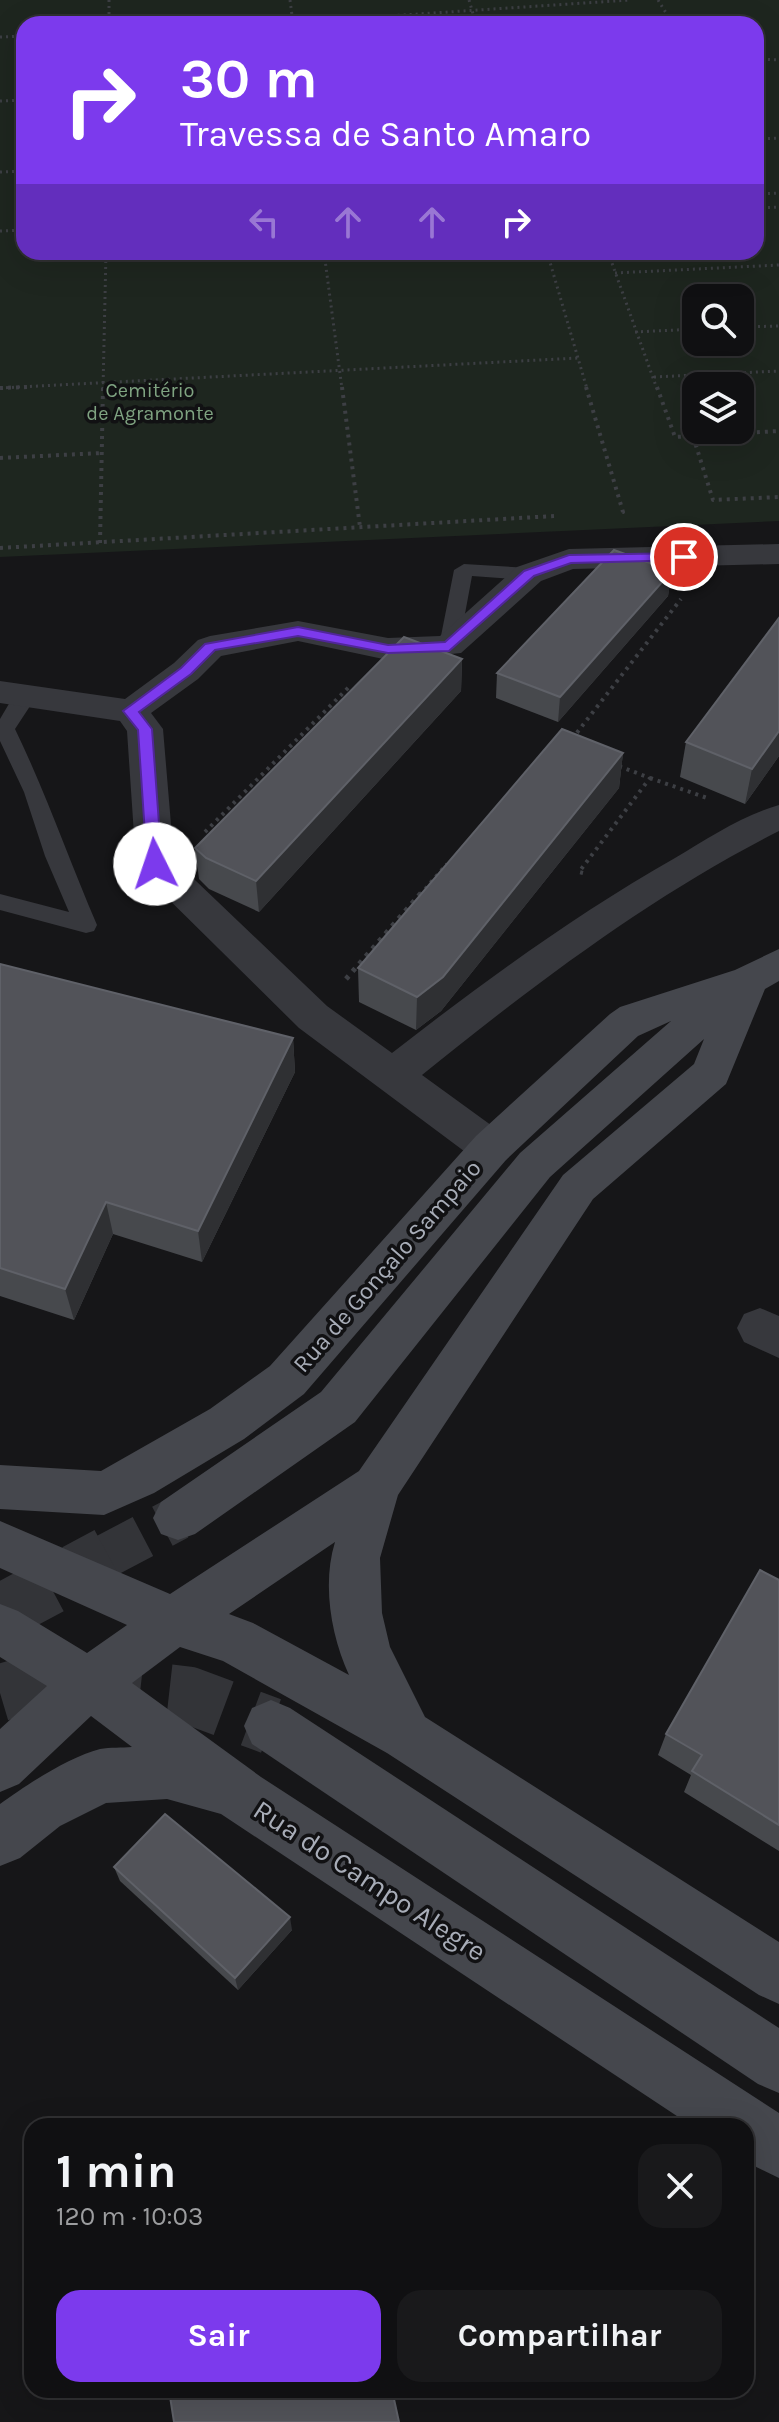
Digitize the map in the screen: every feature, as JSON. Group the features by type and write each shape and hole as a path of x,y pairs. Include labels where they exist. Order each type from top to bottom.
{"main road":[{"name":"Rua de Gonçalo Sampaio","path":"0,1487 104,1493 137,1478 227,1424 287,1380 491,1148 634,1018 764,972"},
{"path":"406,1735 365,1652 356,1613 355,1558 376,1487 578,1187 711,1073 764,972"},
{"path":"178,1518 338,1407 535,1165 668,1046 764,972"},
{"path":"0,1765 89,1683 174,1621 376,1487"},
{"path":"0,1544 174,1621 235,1640 406,1735 779,1975"},
{"name":"Rua do Campo Alegre","path":"0,1628 89,1683 242,1796 734,2118"},
{"path":"271,1726 779,2063"},
{"path":"0,1838 41,1807 101,1776 167,1772 242,1796"},
{"name":"Rua do Campo Alegre","path":"754,2131 779,2148"}],"street":[{"path":"11,702 131,711 186,671 210,647 298,631 388,649 449,646 529,574 569,559 779,554"},
{"path":"131,711 145,729 155,864 313,1017 491,1148"},
{"path":"391,1077 494,995 639,896 764,823 779,818"}],"lane":[{"path":"449,646 464,570 529,574"},
{"path":"0,902 86,925 56,856 35,792 5,729 11,702"}],"path":[{"path":"469,0 474,16"},
{"path":"397,16 630,0"},
{"path":"100,543 106,260"},
{"path":"325,260 360,527"},
{"path":"549,260 623,512 608,513"},
{"path":"611,260 675,437 682,437"},
{"path":"615,273 779,265"},
{"path":"754,327 779,326"},
{"path":"635,332 682,330"},
{"path":"0,388 578,358"},
{"path":"654,377 779,371"},
{"path":"754,432 779,431"},
{"path":"696,444 713,500 779,497"},
{"path":"0,458 102,453"},
{"path":"0,548 561,516"},
{"path":"566,746 712,556"},
{"path":"167,874 388,649"},
{"path":"608,762 650,778 579,872 639,896"},
{"path":"313,1017 455,855"}],"green space":[{"name":"Cemitério de Agramonte","path":"0,0 779,0 779,521 0,557"}],"building":[{"path":"614,550 672,571 560,697 497,673"},
{"path":"779,618 779,731 752,769 686,742"},
{"path":"404,637 462,659 256,881 206,858 195,848"},
{"path":"562,729 623,753 443,977 417,997 358,968"},
{"path":"0,964 293,1038 198,1231 106,1202 65,1289 0,1268"},
{"path":"760,1570 779,1580 779,1825 692,1771 702,1755 666,1734"},
{"path":"165,1814 290,1917 235,1978 114,1867"},
{"path":"170,2398 394,2398 399,2422 174,2422"}],"tunnel":[{"path":"104,1557 178,1518"},
{"path":"0,1613 108,1555"},
{"path":"0,1693 47,1679 188,1695 271,1726"}],"route":[{"path":"155,864 145,729 131,711 186,671 210,647 298,631 388,649 449,646 529,574 569,559 684,557"}]}
